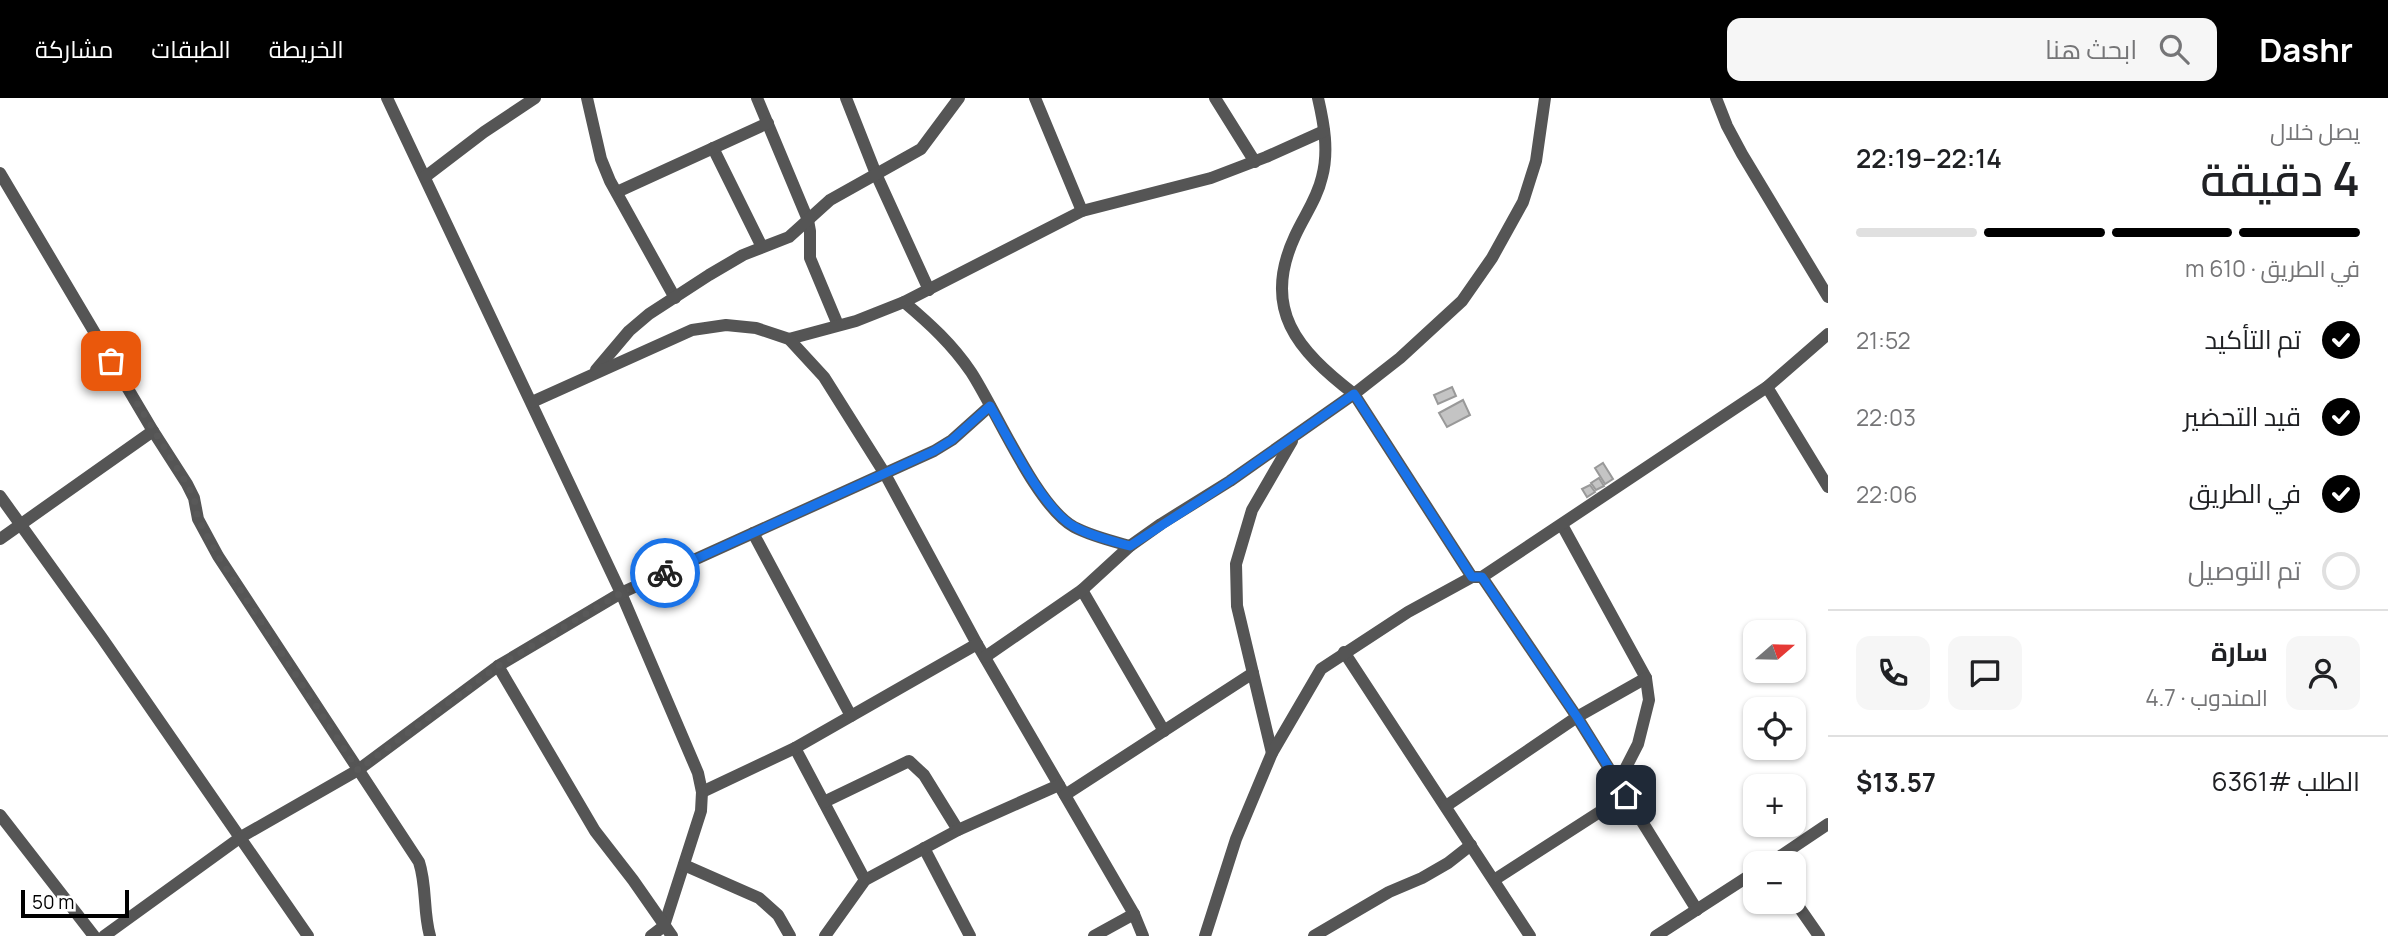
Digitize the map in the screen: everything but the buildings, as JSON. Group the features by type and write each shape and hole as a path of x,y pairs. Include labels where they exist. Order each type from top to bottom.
{"street":[{"path":"387,98 621,593 698,774 702,792 701,811 668,931"},
{"path":"425,177 484,132 535,98"},
{"path":"587,98 601,159 675,298"},
{"path":"757,98 807,220 810,231 810,258 838,326"},
{"path":"846,98 876,174 929,290"},
{"path":"1035,98 1082,211"},
{"path":"1215,98 1255,162"},
{"path":"1318,98 1327,148 1322,178 1285,263 1281,298 1287,320 1297,339 1331,376 1354,394 1477,577 1577,717 1698,910"},
{"path":"985,657 1082,590 1130,546 1354,394 1400,358 1462,301 1492,258 1523,202 1536,161 1545,98"},
{"path":"1716,98 1742,154 1828,297"},
{"path":"592,375 629,331 649,314 709,275 762,247 789,237 830,200 922,149 956,100"},
{"path":"617,192 768,123"},
{"path":"789,339 838,326 904,302 1082,211 1211,178 1255,162 1324,131"},
{"path":"713,148 762,247"},
{"path":"0,173 187,484 194,498 198,519 218,556 419,862 424,875 424,899 430,936"},
{"path":"904,302 939,330 952,345 1040,490 1058,514 1073,527 1130,546"},
{"path":"532,402 692,330 726,325 756,328 789,339 824,377 885,474 977,643 1134,914 1143,936"},
{"path":"1205,936 1236,839 1272,753 1321,669 1408,612 1477,577 1562,524 1767,387 1828,334"},
{"path":"1767,387 1828,487"},
{"path":"104,936 241,837 358,770 498,666 621,593 934,451 952,440 990,406"},
{"path":"0,539 153,431"},
{"path":"1272,753 1237,606 1236,564 1252,510 1295,436"},
{"path":"0,496 308,936"},
{"path":"1562,524 1646,678 1649,700 1641,733 1618,783"},
{"path":"754,533 850,716"},
{"path":"1082,590 1164,731"},
{"path":"702,792 795,748 977,643"},
{"path":"1344,652 1530,936"},
{"path":"498,666 595,831 668,931"},
{"path":"825,936 865,880 958,831 1062,790 1164,731 1253,673"},
{"path":"1446,806 1577,717 1646,678"},
{"path":"795,748 865,880"},
{"path":"824,802 909,761 923,775 958,831"},
{"path":"1494,880 1626,795"},
{"path":"0,815 94,936"},
{"path":"1788,851 1828,824"},
{"path":"1314,936 1390,892 1448,863 1471,845"},
{"path":"924,848 970,936"},
{"path":"684,865 759,898 778,915 790,936"},
{"path":"1657,936 1743,881"},
{"path":"1094,936 1134,914"},
{"path":"1804,914 1819,936"},
{"path":"652,936 668,931"}],"way so far":[{"path":"111,361 187,484 194,498 198,519 218,556 358,770 498,666 621,593 665,573"}],"route":[{"path":"665,573 915,461 952,440 990,406 1040,490 1058,514 1073,527 1130,546 1230,481 1354,394 1472,577 1482,577 1577,717 1626,795"}]}
